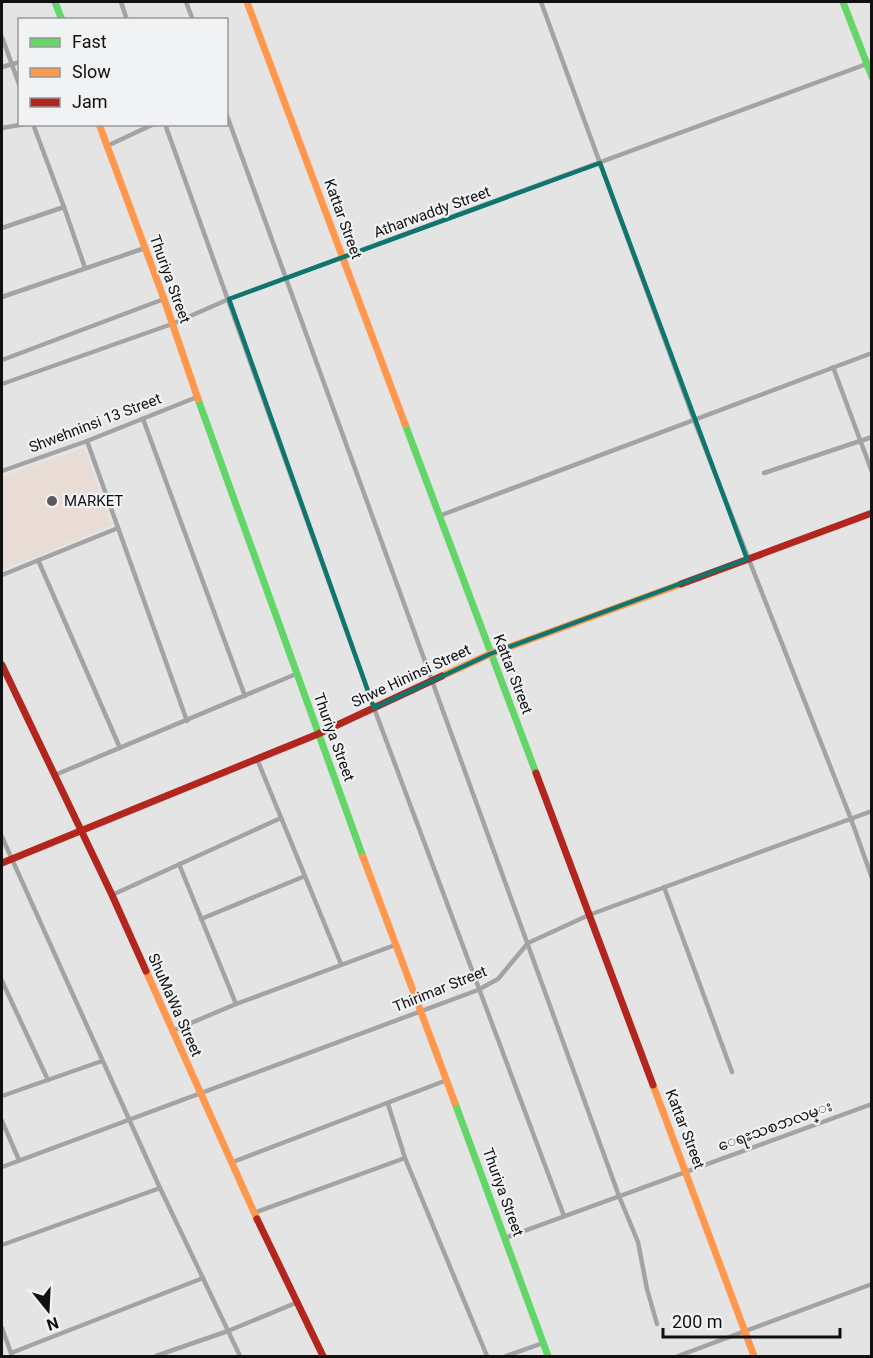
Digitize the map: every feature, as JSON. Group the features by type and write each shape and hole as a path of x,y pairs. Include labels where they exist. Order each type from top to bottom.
{"street":[{"path":"55,2 61,18"},
{"path":"121,2 126,18"},
{"path":"186,2 192,18"},
{"name":"Kattar Street","path":"247,2 754,1356"},
{"path":"541,2 694,420 872,878"},
{"path":"843,2 869,63 872,77"},
{"path":"2,37 18,82"},
{"path":"2,67 18,62"},
{"name":"Atharwaddy Street","path":"2,384 172,324 229,299 869,63"},
{"path":"228,118 619,1196 638,1242 646,1289 657,1324"},
{"path":"2,128 18,125"},
{"path":"34,126 85,268"},
{"name":"Thuriya Street","path":"100,126 164,299 196,397 296,674 548,1356"},
{"path":"106,146 150,126"},
{"path":"166,126 374,708 564,1216"},
{"path":"2,228 64,207"},
{"path":"2,297 145,248"},
{"path":"2,360 164,299"},
{"path":"439,516 872,353"},
{"path":"833,368 872,472"},
{"name":"Shwehninsi 13 Street","path":"2,471 87,441 196,397"},
{"path":"143,418 245,696"},
{"path":"764,473 872,437"},
{"path":"87,441 187,721"},
{"name":"Shwe Hininsi Street","path":"2,863 318,734 490,654 872,513"},
{"path":"2,575 118,528"},
{"path":"38,560 120,748"},
{"name":"ShuMaWa Street","path":"2,664 112,895 254,1213 323,1356"},
{"path":"55,775 296,674"},
{"path":"257,759 341,964"},
{"name":"Thirimar Street","path":"2,1167 478,990 498,979 528,943 589,915 872,810"},
{"path":"112,895 281,818"},
{"path":"2,837 160,1188 240,1356"},
{"path":"179,864 236,1004"},
{"path":"201,920 305,876"},
{"path":"664,887 732,1072"},
{"path":"172,1031 236,1004 395,945"},
{"path":"2,981 48,1080"},
{"path":"2,1096 102,1060"},
{"path":"232,1162 447,1080"},
{"path":"388,1104 405,1158 487,1356"},
{"name":"ေရႊသစၥာလမ္း","path":"505,1238 872,1104"},
{"path":"2,1121 19,1161"},
{"path":"254,1213 405,1158"},
{"path":"2,1245 160,1188"},
{"path":"2,1328 11,1355 203,1278"},
{"path":"678,1356 872,1284"},
{"path":"156,1356 228,1331 298,1302"},
{"path":"506,1356 543,1343"}],"highlighted area":[{"path":"600,163 747,559 490,654 374,708 229,299"}],"shaded area":[{"name":"MARKET","path":"84,448 112,525 2,570 2,477"}],"traffic: fast":[{"path":"55,2 61,18"},
{"path":"843,2 872,77"},
{"path":"198,399 363,857"},
{"path":"405,424 536,773"},
{"path":"455,1103 548,1356"}],"traffic: slow":[{"path":"247,2 405,424"},
{"path":"100,126 164,299 198,399"},
{"path":"442,676 490,654 681,584"},
{"path":"363,857 455,1103"},
{"path":"146,971 257,1219"},
{"path":"653,1085 754,1356"}],"traffic: jam":[{"path":"681,584 872,513"},
{"path":"2,665 146,971"},
{"path":"2,863 318,734 442,676"},
{"path":"536,773 653,1085"},
{"path":"257,1219 323,1356"}],"place":[{"name":"MARKET","path":"52,501"}]}
